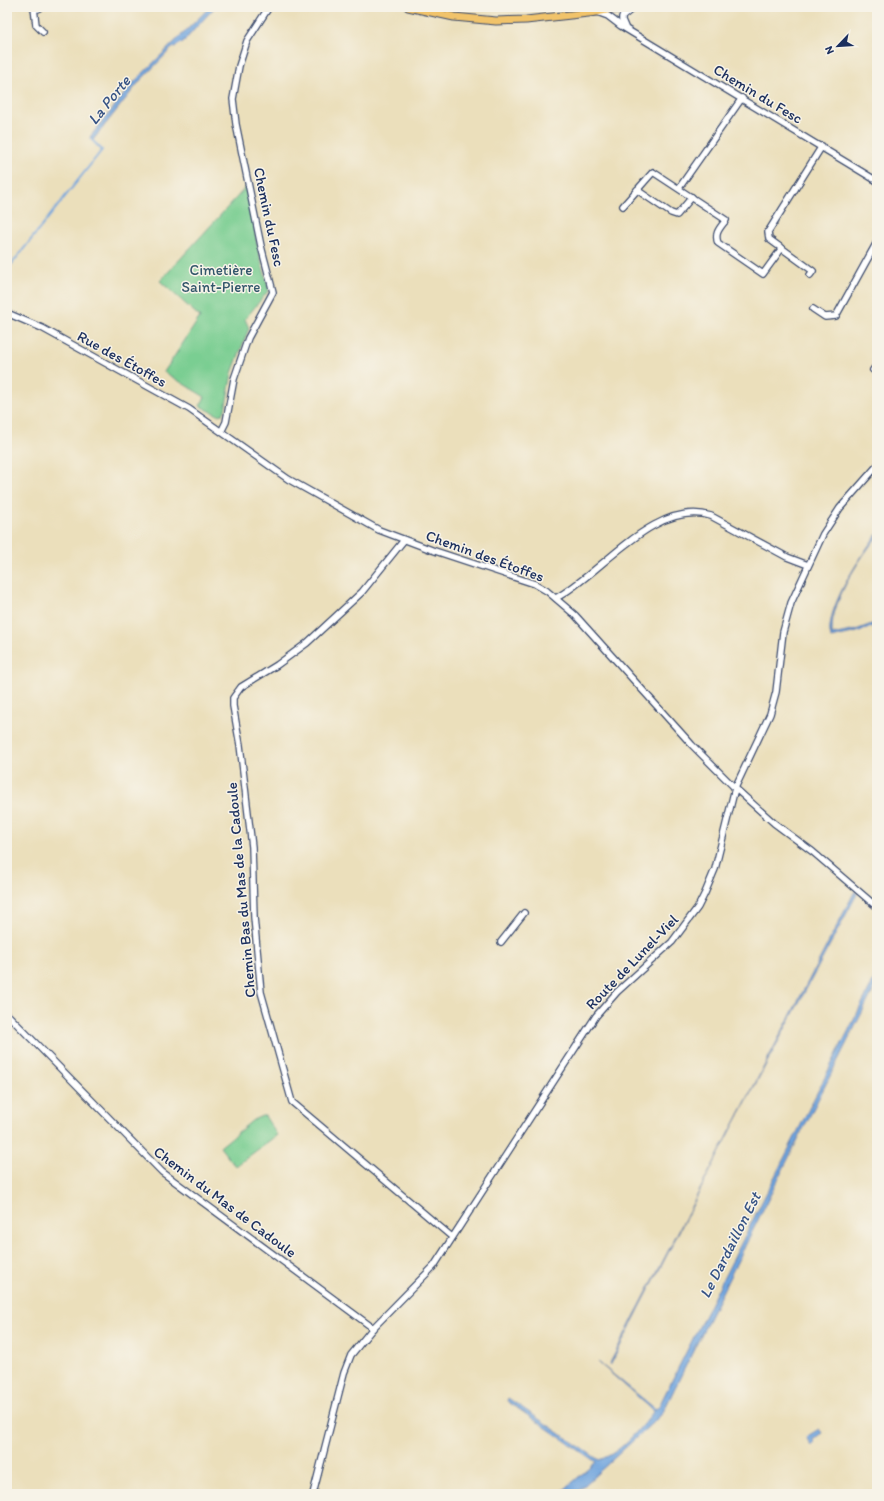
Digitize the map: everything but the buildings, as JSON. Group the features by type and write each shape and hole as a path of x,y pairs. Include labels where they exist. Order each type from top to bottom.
{"main road":[{"path":"408,7 454,18 496,21 526,20 597,12 617,8 637,8"}],"street":[{"path":"42,7 38,9 34,7 36,25 44,32"},
{"name":"Chemin du Fesc","path":"222,430 228,416 234,379 248,338 273,292 261,246 236,124 233,99 239,66 248,41 269,7"},
{"path":"627,29 623,24 622,17 628,11 637,8"},
{"name":"Chemin du Fesc","path":"597,12 608,16 877,181"},
{"path":"678,188 742,98"},
{"path":"810,275 813,271 769,239 768,232 822,146"},
{"path":"623,206 653,172 726,220 715,237 718,243 763,274 782,248"},
{"path":"637,190 671,213 677,215 692,197"},
{"path":"813,309 825,317 836,316 877,242"},
{"name":"Rue des Étoffes","path":"7,314 48,332 189,409 222,430"},
{"path":"873,370 877,365"},
{"name":"Chemin des Étoffes","path":"222,430 288,479 374,526 404,540 535,584 556,598 575,615 692,745 735,788 774,823 813,852 877,907"},
{"name":"Route de Lunel-Viel","path":"313,1494 344,1373 351,1355 373,1328 434,1266 452,1236 596,1016 617,992 672,942 698,907 715,870 735,788 770,714 776,692 786,616 823,534 834,516 877,466"},
{"path":"556,598 576,584 632,538 673,518 698,513 718,519 777,552 808,565"},
{"name":"Chemin Bas du Mas de la Cadoule","path":"404,540 362,592 307,643 272,668 241,687 233,698 232,706 240,745 252,848 254,917 261,992 292,1102 452,1236"},
{"path":"501,942 524,914"},
{"name":"Chemin du Mas de Cadoule","path":"7,1014 162,1172 373,1328"}],"green space":[{"name":"Cimetière Saint-Pierre","path":"247,186 258,249 269,290 245,319 249,328 232,373 225,410 223,414 218,415 200,406 205,397 164,372 200,317 160,281"},
{"path":"265,1116 277,1135 236,1166 234,1165 220,1147 253,1120"}],"water":[{"name":"La Porte","path":"210,7 215,7 183,42 171,49 139,82 93,140 90,137 134,82"},
{"path":"877,534 877,537 858,563 841,594 833,616 832,635 856,630 877,622 877,625 857,632 831,638 830,627 833,613 838,599 845,584 853,569"},
{"path":"855,891 857,894 732,1128"},
{"path":"877,974 877,983 662,1414 575,1494 559,1494 596,1462 507,1401 508,1398 599,1460 623,1446 654,1411 598,1362 653,1407 656,1409 659,1406"},
{"path":"732,1128 610,1366 609,1365"},
{"path":"819,1429 822,1433 813,1439 815,1443 811,1446 806,1437"}],"waterway":[{"name":"La Porte","path":"7,270 102,150 91,139"}],"water label":[{"name":"Le Dardaillon Est","path":"730,1245"}]}
